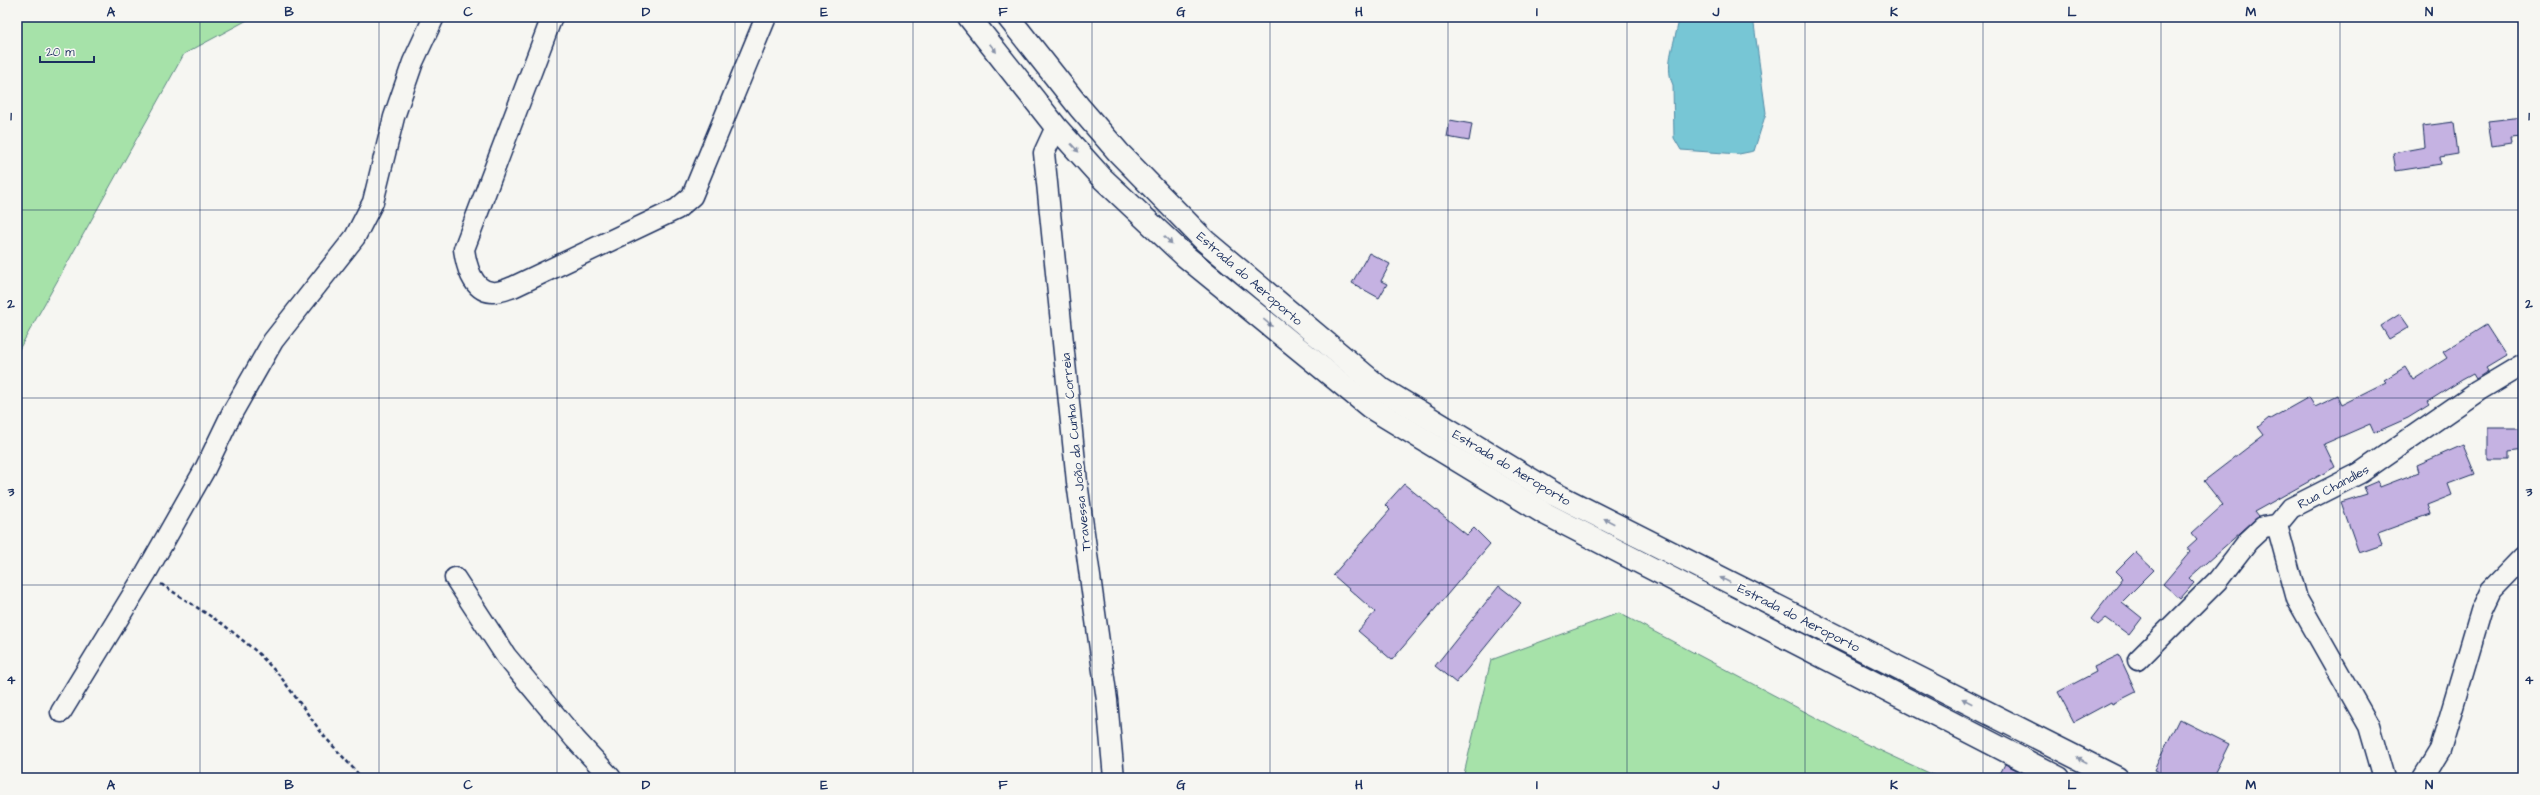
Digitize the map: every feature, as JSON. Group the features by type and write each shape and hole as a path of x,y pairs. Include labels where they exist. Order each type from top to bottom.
{"main road":[{"name":"Estrada do Aeroporto","path":"969,17 1056,127 1102,178 1185,256 1370,407 1546,514 2059,778"},
{"name":"Estrada do Aeroporto","path":"1008,17 1080,108 1119,153 1205,241 1380,388 1553,493 2117,778"}],"street":[{"path":"61,712 146,573 205,469 232,413 273,341 355,237 373,202 394,117 413,62 434,17"},
{"path":"552,17 464,249 467,269 478,286 492,292 513,287 677,209 692,196 766,17"},
{"name":"Travessa João da Cunha Correia","path":"1056,127 1044,153 1077,482 1107,700 1114,778"},
{"name":"Rua Chandles","path":"2277,525 2291,508 2360,473 2478,391 2523,364"},
{"path":"2138,660 2218,580 2248,541 2263,528 2277,525 2297,599 2369,726 2384,778"},
{"path":"2423,778 2440,750 2480,611 2492,590 2523,557"},
{"path":"455,578 506,656 575,739 611,778"}],"path":[{"path":"146,573 224,625 257,652 280,676 324,736 362,778"}],"green space":[{"path":"17,17 253,17 184,54 17,353"},
{"path":"1619,613 1864,743 1940,778 1463,778 1491,660"}],"water":[{"path":"1679,17 1753,17 1766,113 1754,151 1739,154 1681,150 1674,138 1673,85 1669,68"}],"building":[{"path":"2523,117 2523,136 2510,137 2511,143 2492,146 2488,121"},
{"path":"1450,120 1472,124 1469,141 1447,137"},
{"path":"2454,122 2458,154 2440,157 2441,164 2396,171 2393,153 2425,147 2423,126"},
{"path":"1369,253 1390,264 1381,281 1387,284 1379,298 1352,283"},
{"path":"2400,314 2409,327 2389,339 2381,326"},
{"path":"2486,325 2506,356 2486,368 2488,371 2476,379 2473,374 2462,380 2427,402 2429,405 2408,418 2374,433 2370,424 2324,444 2335,467 2254,512 2258,517 2189,578 2194,583 2180,599 2163,584 2190,552 2187,548 2197,539 2192,533 2223,505 2204,481 2264,435 2258,427 2269,418 2270,419 2309,397 2315,407 2338,396 2342,404 2386,382 2384,380 2405,367 2413,380 2447,358 2443,352"},
{"path":"2488,428 2523,428 2523,450 2508,452 2508,460 2488,460"},
{"path":"2463,445 2475,474 2448,484 2452,495 2427,505 2430,514 2378,533 2382,545 2359,553 2341,502 2367,494 2364,487 2378,481 2380,487 2419,472 2417,465"},
{"path":"1404,484 1467,535 1474,528 1490,544 1392,660 1358,631 1375,612 1333,575 1390,510 1385,505"},
{"path":"2135,552 2154,570 2122,602 2142,618 2129,635 2106,618 2098,625 2091,619 2123,578 2116,571"},
{"path":"1499,586 1521,603 1456,683 1435,666"},
{"path":"2119,655 2136,692 2112,704 2111,702 2074,722 2058,692 2096,672 2094,667"},
{"path":"2179,719 2229,744 2212,778 2171,778 2154,770"},
{"path":"2005,764 2032,778 1998,778"}]}
